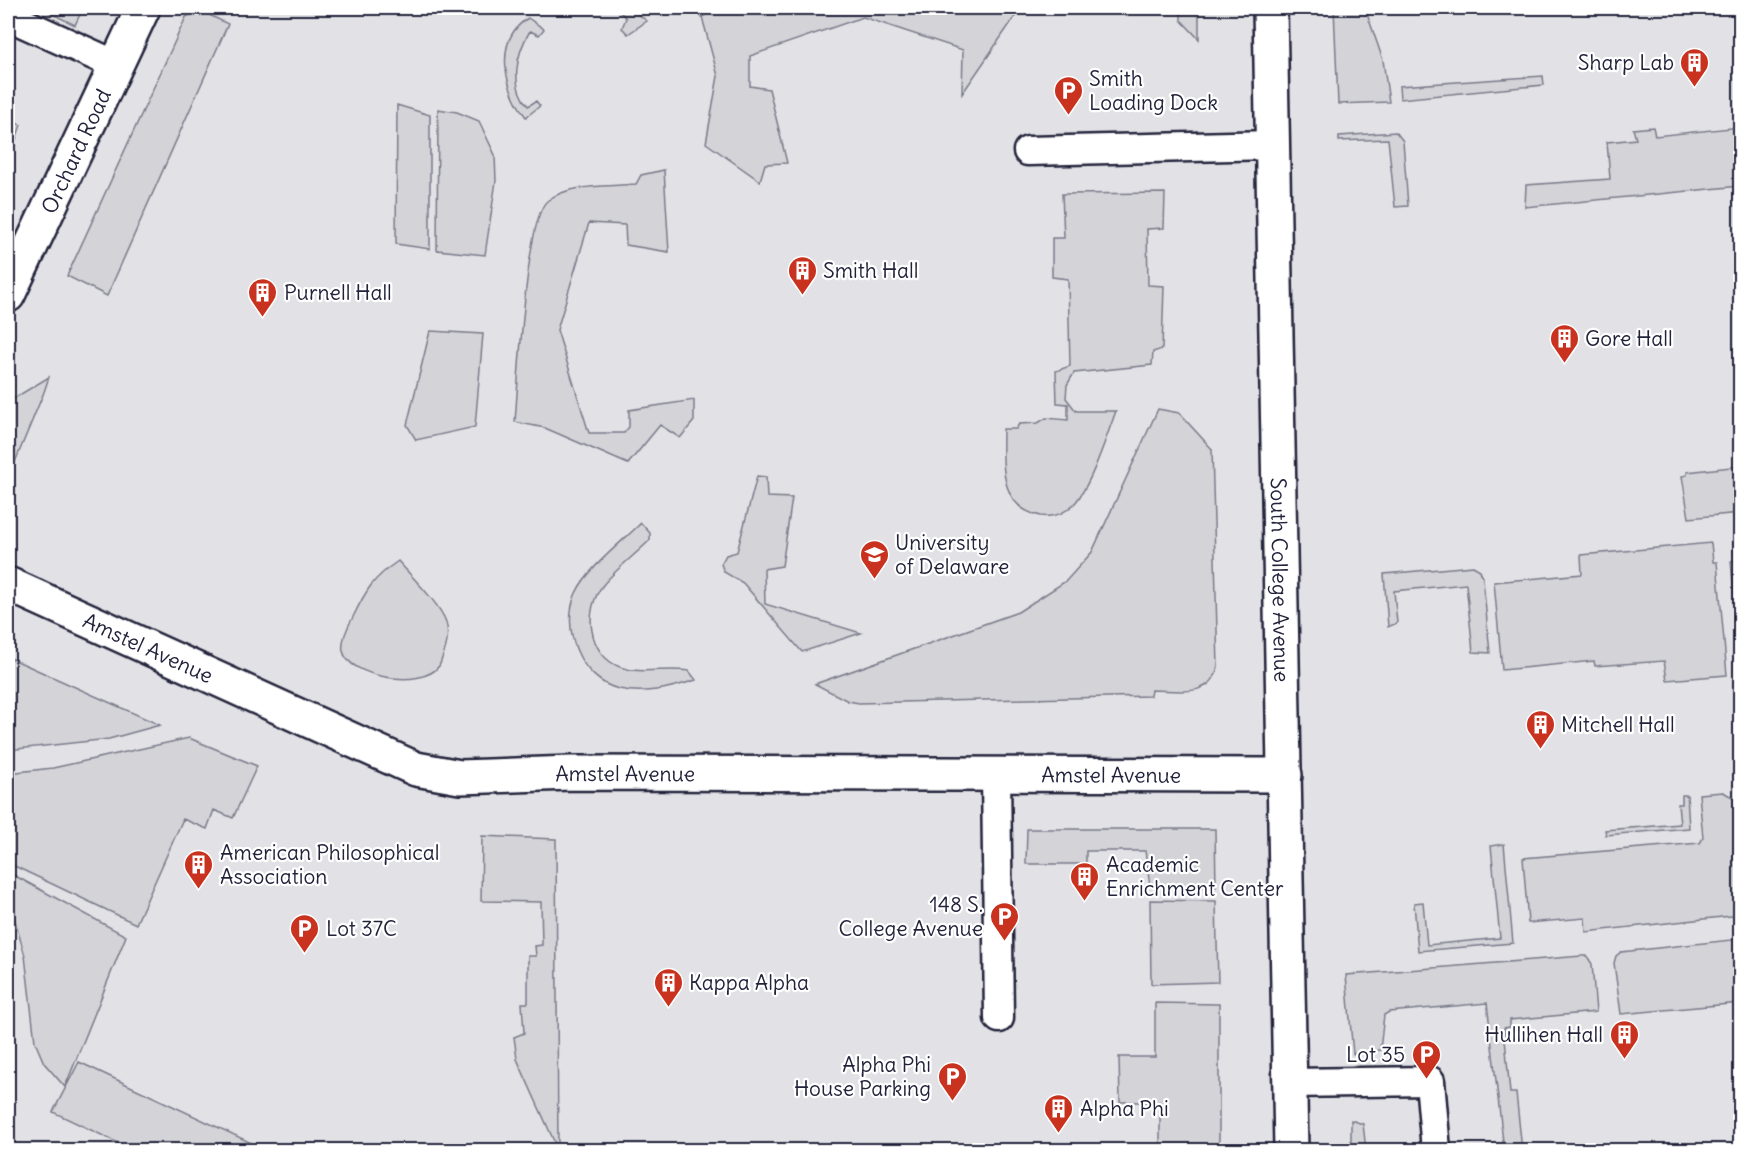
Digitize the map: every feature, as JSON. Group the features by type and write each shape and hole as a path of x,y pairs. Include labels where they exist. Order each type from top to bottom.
{"street":[{"name":"Orchard Road","path":"8,295 143,8"},
{"name":"South College Avenue","path":"1270,8 1291,1150"},
{"name":"Amstel Avenue","path":"8,584 416,768 460,777 572,773 1285,775"}],"lane":[{"path":"11,8 8,16 116,65"},
{"path":"1028,151 1272,145"},
{"path":"996,774 999,1018"},
{"path":"1290,1083 1430,1081 1436,1150"}],"shaded area":[{"name":"University of Delaware","path":"8,8 1740,8 1740,1150 8,1150"},
{"path":"40,8 83,8 75,25"},
{"path":"616,8 630,8 647,21 628,34 622,28 626,18"},
{"path":"717,8 1021,8 962,94 963,50 863,17 750,56 750,86 769,89 787,163 765,164 760,181 706,143 718,76 702,17"},
{"path":"1181,8 1199,8 1199,39 1181,20"},
{"path":"1334,8 1365,8 1383,60 1389,102 1338,104"},
{"path":"199,10 228,24 107,296 67,276 186,17"},
{"path":"528,18 544,29 539,35 530,31 519,58 517,79 522,98 528,106 536,101 540,106 526,117 512,93 508,79 506,52 517,27"},
{"path":"1543,76 1544,85 1400,99 1399,86"},
{"path":"397,105 430,115 430,249 396,244"},
{"path":"438,109 457,112 479,121 495,155 496,181 485,255 437,250"},
{"path":"8,119 21,125 12,151 8,149"},
{"path":"1653,127 1655,136 1740,127 1740,186 1525,207 1526,185 1610,179 1607,142 1636,139 1633,129"},
{"path":"1396,132 1403,141 1408,206 1395,207 1388,139 1339,141 1339,136"},
{"path":"664,170 669,252 626,245 625,225 589,223 557,330 589,433 624,433 629,427 629,410 694,400 694,421 680,438 660,425 628,464 545,428 515,422 528,269 540,214 547,201 566,191 636,184 641,175"},
{"path":"1165,193 1164,228 1147,229 1148,285 1164,286 1162,349 1153,352 1152,365 1074,373 1067,385 1066,398 1076,411 1116,411 1092,473 1074,504 1063,512 1050,516 1041,516 1027,511 1017,504 1006,482 1003,429 1016,429 1019,424 1038,423 1046,418 1068,420 1068,404 1057,403 1056,371 1070,366 1068,279 1052,277 1052,238 1064,238 1062,194"},
{"path":"430,331 483,334 475,427 416,440 407,425"},
{"path":"49,377 8,479 8,407 11,400"},
{"path":"1158,409 1179,413 1212,449 1218,667 1208,684 1192,690 1151,690 1150,696 859,703 848,701 815,684 1018,612 1066,581 1092,552"},
{"path":"1740,466 1740,513 1689,518 1682,476 1687,475 1687,472"},
{"path":"757,476 766,477 767,497 792,498 782,566 764,569 765,604 861,633 802,652 743,583 724,572 721,564 726,555 737,552"},
{"path":"641,523 650,533 650,540 608,579 597,595 591,619 595,642 609,661 620,667 636,670 689,671 696,680 668,688 629,691 605,684 584,664 572,636 570,622 576,593 581,584 596,565"},
{"path":"1740,540 1740,660 1731,561 1735,560 1733,541"},
{"path":"1711,543 1713,562 1717,562 1727,675 1667,680 1664,661 1595,666 1594,661 1502,670 1494,582 1582,574 1581,555"},
{"path":"398,561 432,599 443,615 447,626 446,646 439,666 430,673 402,679 371,674 358,668 348,660 343,651 347,629 366,592 382,573"},
{"path":"1473,566 1480,570 1483,579 1490,653 1473,652 1466,584 1394,591 1397,623 1388,627 1384,574"},
{"path":"8,657 160,725 109,739 8,750"},
{"path":"189,738 257,766 233,818 214,810 207,829 183,819 136,924 8,863 8,773 53,768"},
{"path":"1723,792 1738,800 1740,810 1740,915 1586,932 1585,918 1528,923 1523,858 1700,843 1703,838 1699,794"},
{"path":"1682,795 1687,795 1689,828 1606,835 1605,830 1680,824 1678,804 1682,804"},
{"path":"1027,829 1215,829 1216,887 1150,886 1145,851 1086,851 1086,864 1026,864"},
{"path":"482,836 556,839 558,1150 517,1059 514,1037 524,1033 522,1003 528,1003 528,956 536,956 535,946 542,945 541,902 481,901"},
{"path":"1504,844 1513,943 1418,951 1414,903 1423,902 1427,945 1500,938 1491,846"},
{"path":"8,872 126,936 65,1087 44,1063 35,1042 25,956 8,896"},
{"path":"1150,900 1216,901 1218,982 1151,984"},
{"path":"1740,939 1740,1003 1621,1014 1614,963 1616,956 1621,952"},
{"path":"1587,956 1592,964 1596,1012 1510,1020 1510,1027 1504,1028 1510,1093 1516,1093 1522,1150 1504,1150 1487,1003 1389,1012 1384,1015 1380,1050 1353,1054 1346,975"},
{"path":"1155,1003 1219,1004 1219,1150 1160,1150 1160,1102 1120,1102 1119,1057 1155,1057"},
{"path":"79,1062 258,1146 256,1150 133,1150 53,1112"},
{"path":"1351,1120 1363,1124 1366,1150 1351,1150"}],"place":[{"name":"Sharp Lab","path":"1695,88"},
{"name":"Smith Loading Dock","path":"1068,116"},
{"name":"Smith Hall","path":"802,296"},
{"name":"Purnell Hall","path":"263,318"},
{"name":"Gore Hall","path":"1564,364"},
{"name":"University of Delaware","path":"874,580"},
{"name":"Mitchell Hall","path":"1540,750"},
{"name":"American Philosophical Association","path":"199,890"},
{"name":"Academic Enrichment Center","path":"1085,902"},
{"name":"148 S. College Avenue","path":"1004,942"},
{"name":"Lot 37C","path":"305,954"},
{"name":"Kappa Alpha","path":"668,1008"},
{"name":"Hullihen Hall","path":"1624,1060"},
{"name":"Lot 35","path":"1426,1080"},
{"name":"Alpha Phi House Parking","path":"952,1102"},
{"name":"Alpha Phi","path":"1059,1134"}]}
